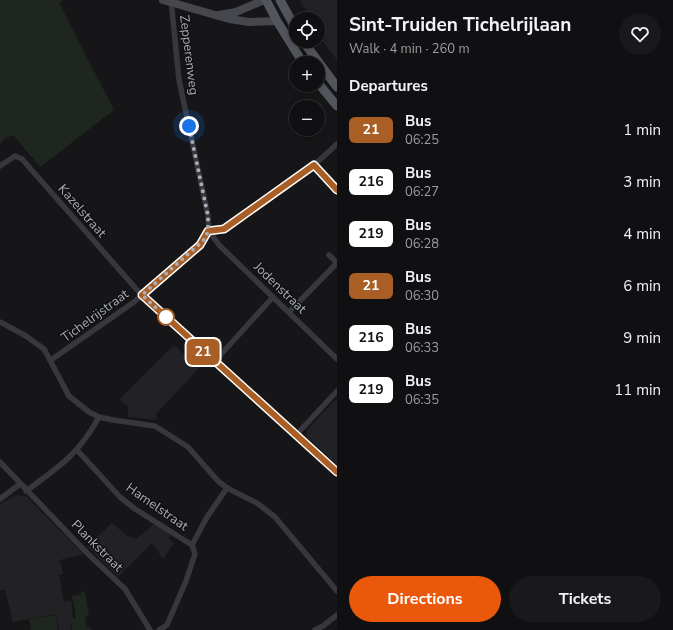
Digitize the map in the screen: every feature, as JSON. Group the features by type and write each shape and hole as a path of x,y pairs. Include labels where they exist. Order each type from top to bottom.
{"main road":[{"path":"163,0 218,16 249,22 277,21"},
{"path":"218,16 236,12 265,0 299,56"},
{"path":"280,0 289,16"},
{"path":"308,48 337,87"},
{"path":"325,91 337,106"}],"street":[{"name":"Zepperenweg","path":"171,2 179,80 208,216 208,231"},
{"path":"208,231 224,229 314,165 337,144"},
{"name":"Kazelstraat","path":"0,166 15,156 22,159 142,295"},
{"path":"314,165 337,190"},
{"name":"Tichelrijstraat","path":"51,360 142,295 200,245 208,231"},
{"name":"Jodenstraat","path":"208,231 219,245 337,359"},
{"path":"289,312 337,263 329,255"},
{"path":"142,295 214,362 337,472"},
{"path":"214,362 273,297"},
{"path":"0,322 36,342 44,350 73,400 100,417 149,424 161,428 196,454 218,481 227,488 257,503 275,517 337,591"},
{"path":"296,435 337,391"},
{"path":"26,491 58,469 78,450 100,417"},
{"name":"Hamelstraat","path":"78,450 120,497 135,509 192,545"},
{"name":"Plankstraat","path":"0,462 26,491 125,589 150,630"},
{"path":"0,499 20,484"},
{"path":"159,630 167,625 186,581 195,554 192,545 207,517 227,488"},
{"path":"317,630 337,615"}],"shaded area":[{"path":"0,0 64,0 59,3 114,110 40,167 13,135 5,138 0,144"},
{"path":"300,0 337,0 337,60 325,44 325,12 306,12"},
{"path":"174,345 199,368 156,414 157,420 127,417 129,407 119,400"},
{"path":"337,398 337,465 306,436 307,430"},
{"path":"16,495 26,496 83,554 60,560 63,574 59,575 64,602 71,601 73,614 69,615 71,630 59,630 55,614 13,622 5,590 0,591 0,504"},
{"path":"112,523 127,536 136,539 154,524 172,534 168,538 174,543 163,559 152,543 118,577 87,546"},
{"path":"85,591 89,615 85,617 87,627 90,627 92,630 72,630 69,615 72,614 73,619 76,618 72,596 81,594 81,592"},
{"path":"55,615 58,630 31,630 29,619"}],"bus line":[{"name":"21","path":"337,190 314,165 224,229 208,231 205,239 200,245 142,295 337,472"}],"route":[{"path":"166,317 142,295 200,245 205,239 209,223 189,126"}]}
